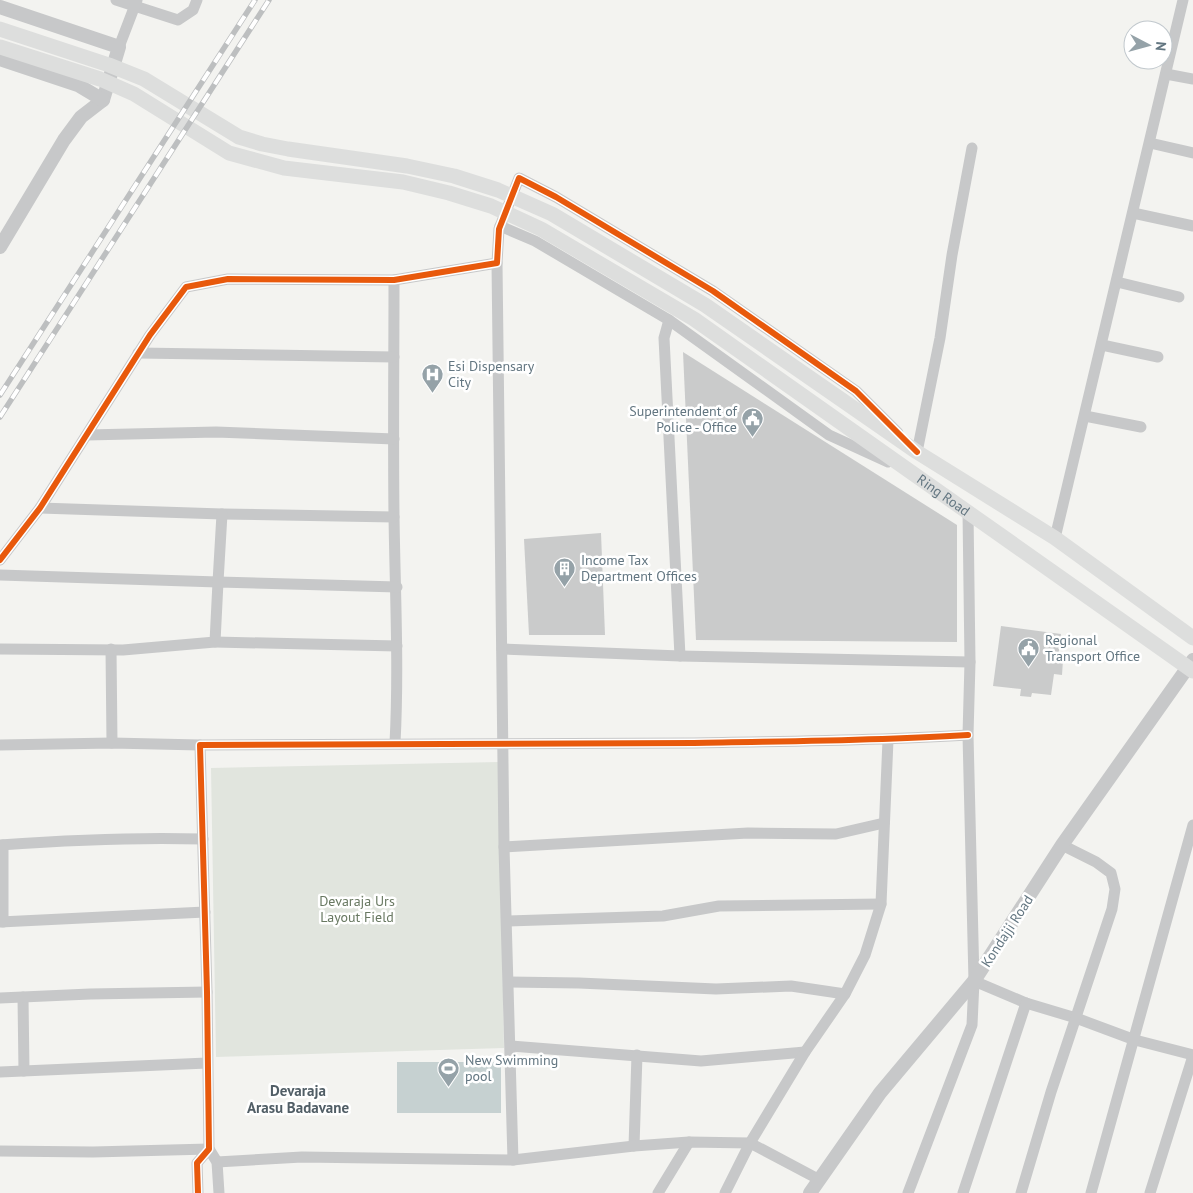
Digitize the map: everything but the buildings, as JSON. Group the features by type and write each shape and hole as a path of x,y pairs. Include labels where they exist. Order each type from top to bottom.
{"main road":[{"path":"0,30 109,65 144,79 239,137 288,149 407,166 454,176 498,190 552,214 705,305 916,452 1055,538 1193,638"},
{"name":"Ring Road","path":"0,47 100,79 134,94 229,153 284,168 403,182 449,193 491,206 542,229 694,319 910,472 1191,666"}],"street":[{"path":"116,0 136,3 178,20 193,10 197,0"},
{"path":"0,247 64,140 80,117 103,100 119,47 136,3"},
{"path":"1055,538 1166,74 1186,5"},
{"path":"0,7 119,47"},
{"path":"0,59 78,85 103,100"},
{"path":"1166,74 1193,79"},
{"path":"1150,143 1193,153"},
{"path":"916,452 940,338 952,255 972,148"},
{"path":"513,1160 504,848 497,263 500,226 519,178 556,197 721,296 856,390 916,452"},
{"path":"1134,212 1193,226"},
{"path":"500,226 535,241 669,320 829,435 910,472"},
{"path":"0,560 40,508 138,353 186,287 228,279 394,280 497,263"},
{"path":"394,280 394,517 397,646 395,743"},
{"path":"1117,282 1179,297"},
{"path":"669,320 664,338 680,656"},
{"path":"1102,345 1158,358"},
{"path":"138,353 394,357"},
{"path":"1084,416 1141,427"},
{"path":"87,435 216,432 394,439"},
{"path":"40,508 394,517"},
{"path":"908,1193 972,1025 974,982 968,736 970,662 968,512"},
{"path":"215,642 222,514"},
{"path":"0,575 396,587"},
{"path":"0,649 111,649 215,642 397,646"},
{"path":"111,649 112,743"},
{"path":"502,649 680,656 970,662"},
{"name":"Kondajji Road","path":"810,1193 880,1093 974,982 1062,845 1191,666"},
{"path":"0,745 395,743 503,745 888,740 968,736"},
{"path":"725,1193 750,1143 806,1052 845,994 865,955 882,904 888,740"},
{"path":"200,745 209,1149 218,1162 219,1193"},
{"path":"504,848 748,833 836,834 884,824"},
{"path":"1091,1193 1135,1040 1193,825"},
{"path":"203,839 151,838 50,841 2,845 1,922 205,912"},
{"path":"1021,1193 1112,909 1115,889 1112,873 1096,862 1062,845"},
{"path":"507,921 663,916 719,906 882,904"},
{"path":"509,982 579,982 716,988 791,986 845,994"},
{"path":"974,982 1026,1003 1076,1018 1135,1040 1193,1056 1150,1193"},
{"path":"0,998 207,992"},
{"path":"23,997 24,1071"},
{"path":"963,1193 1026,1003"},
{"path":"511,1046 701,1061 806,1052"},
{"path":"634,1146 637,1055"},
{"path":"0,1072 207,1063"},
{"path":"218,1162 302,1157 513,1160 634,1146 689,1142 750,1143 820,1180"},
{"path":"658,1193 689,1142"},
{"path":"0,1151 93,1152 209,1149"},
{"path":"198,1193 197,1163 209,1149"}],"green space":[{"name":"Devaraja Urs Layout Field","path":"499,762 504,1048 216,1057 211,768"}],"shaded area":[{"name":"New Swimming pool","path":"397,1062 501,1062 501,1113 397,1113"}],"railway":[{"path":"0,395 255,0"},
{"path":"0,417 269,0"}],"cycle path":[{"path":"0,560 40,508 150,335 186,287 228,279 394,280 497,263 499,229 519,178 556,197 713,291 856,391 917,452"},
{"path":"198,1193 197,1163 209,1149 200,745 694,743 866,740 968,735"}],"place":[{"name":"Esi Dispensary City","path":"432,393"},
{"name":"Superintendent of Police - Office","path":"753,438"},
{"name":"Income Tax Department Offices","path":"565,587"},
{"name":"Regional Transport Office","path":"1029,667"},
{"name":"New Swimming pool","path":"449,1087"}],"district":[{"name":"Devaraja Arasu Badavane","path":"298,1098"}]}
